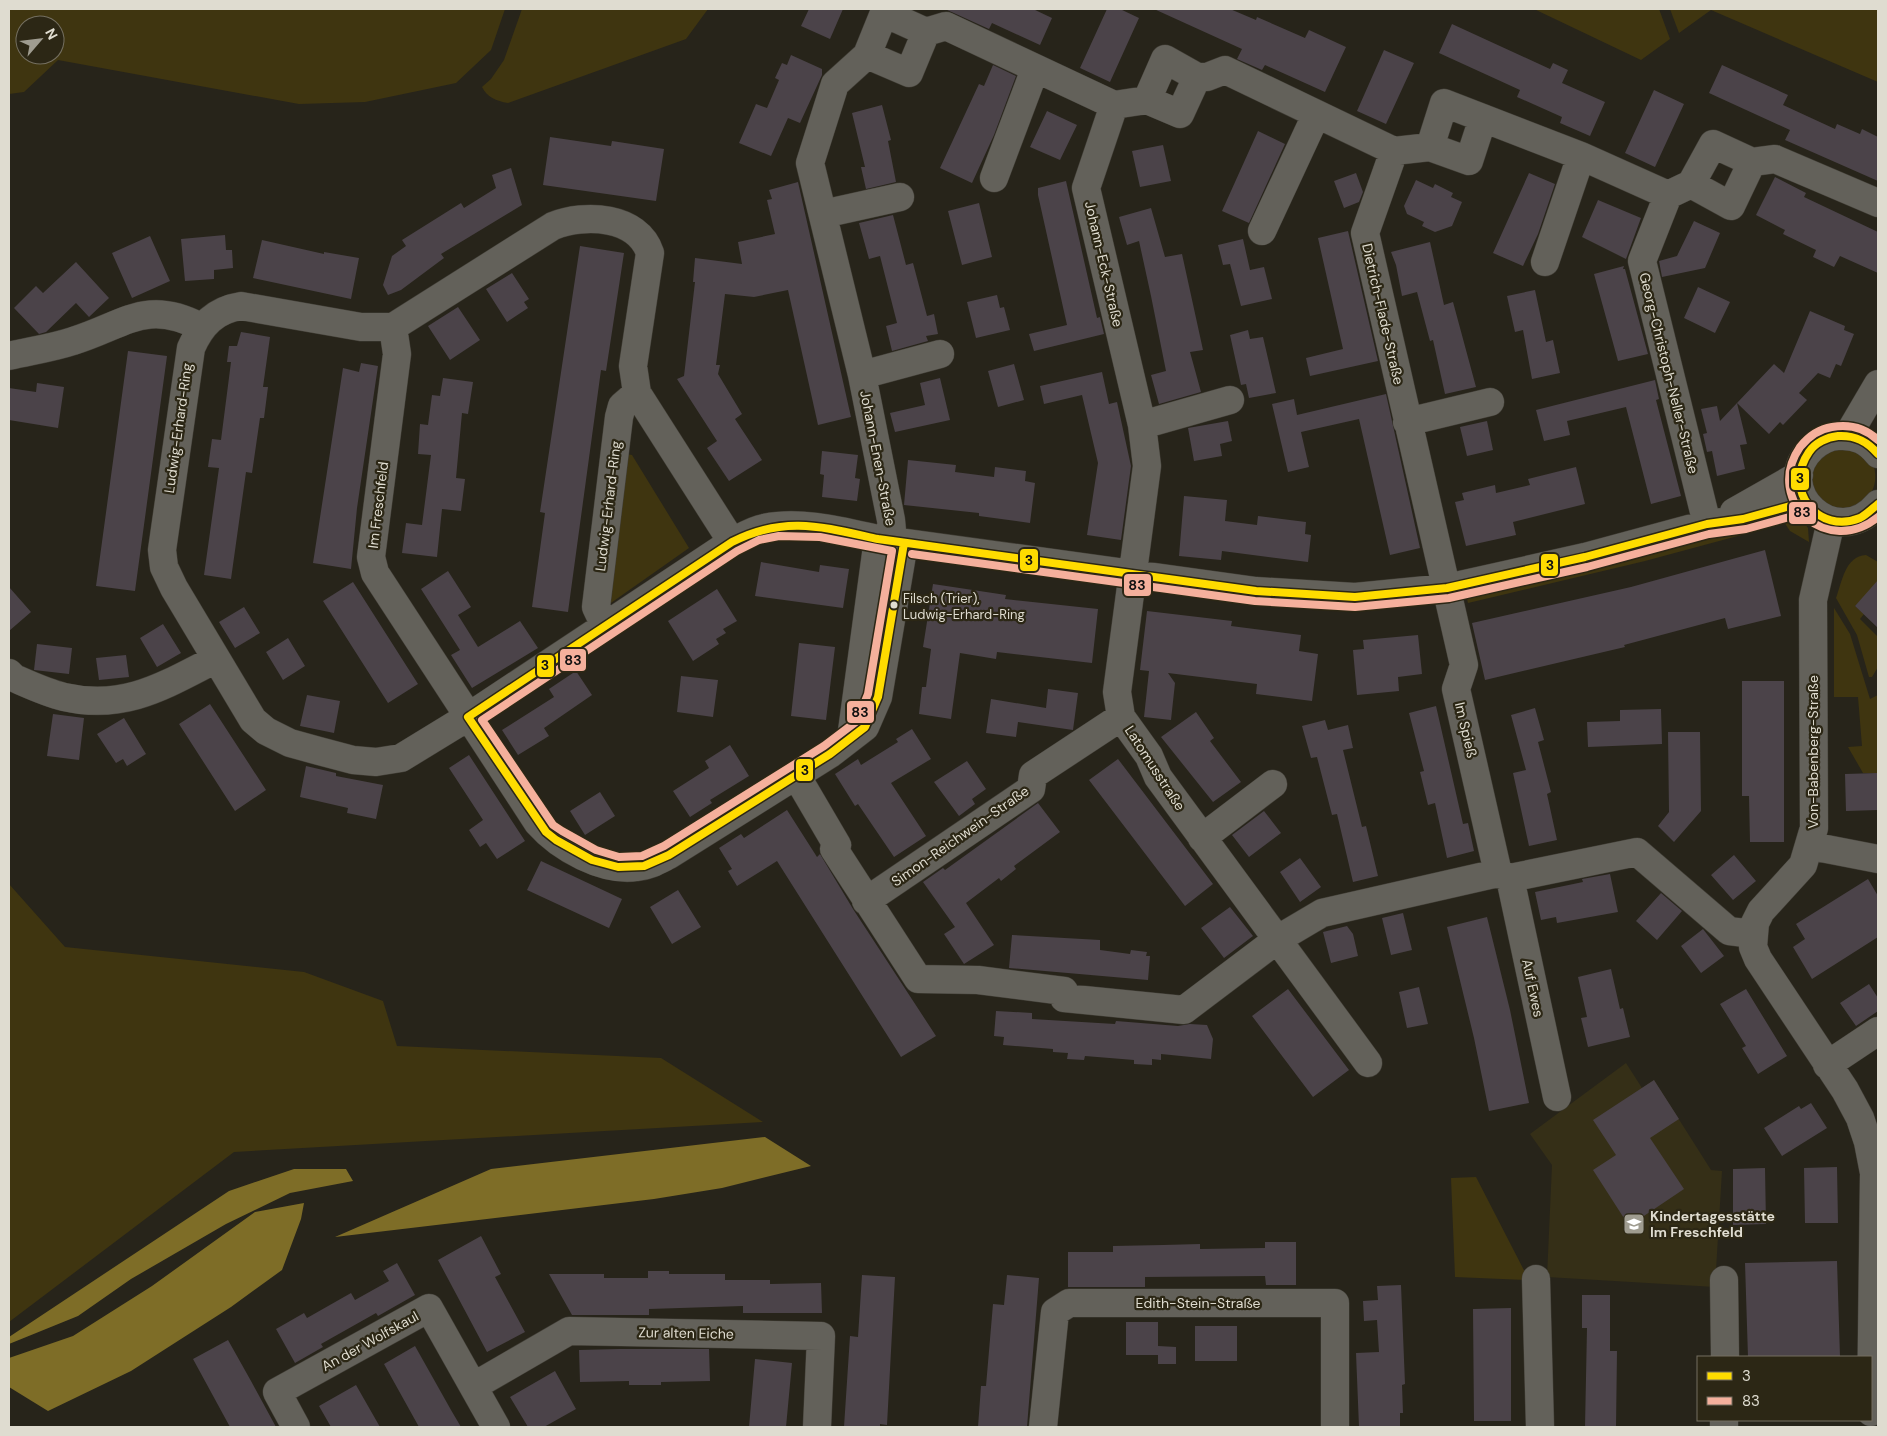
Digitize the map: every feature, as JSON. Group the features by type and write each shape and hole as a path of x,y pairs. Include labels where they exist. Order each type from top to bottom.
{"street":[{"path":"926,32 908,73 867,55 884,13 926,32 946,26 1114,105 1147,100 1180,114 1197,77"},
{"name":"Johann-Enen-Straße","path":"796,775 851,740 865,727 878,697 892,541 891,520 862,375 810,162 815,140 835,84 867,55"},
{"path":"1147,100 1165,59 1197,77 1207,77 1225,70 1394,151 1430,146 1469,161 1483,118"},
{"path":"994,178 1035,69"},
{"path":"1430,146 1444,104 1581,156 1731,206 1752,162 1775,159 1878,204"},
{"name":"Johann-Eck-Straße","path":"1114,105 1086,188 1142,425 1148,466 1132,575"},
{"path":"1262,231 1316,115"},
{"name":"Georg-Christoph-Neller-Straße","path":"1710,524 1642,261 1680,190 1713,144 1752,162"},
{"name":"Dietrich-Flade-Straße","path":"1394,151 1365,233 1407,422 1447,588"},
{"path":"1545,262 1581,156"},
{"path":"822,214 900,197"},
{"path":"9,356 73,341 144,314 170,314 201,327 223,311 241,306 362,327 393,327 553,226 577,219 616,223 630,227 637,232 648,245 650,253 633,366 637,393 732,542"},
{"name":"Ludwig-Erhard-Ring","path":"201,327 188,357 162,550 164,567 174,588 253,720 266,731 290,743 353,760 376,762 401,758 468,717 732,542 762,528 782,526 837,530 892,541 1132,575 1309,596 1355,597 1447,588 1585,557 1710,524"},
{"name":"Im Freschfeld","path":"393,327 397,354 371,557 375,572 468,717 546,832 560,843 595,861 623,868 646,866 669,855 796,775"},
{"name":"Johann-Enen-Straße","path":"862,375 940,354"},
{"path":"1874,516 1844,523 1831,521 1819,516 1805,502 1801,492 1799,475 1807,453 1818,442 1832,436 1869,440 1878,384"},
{"name":"Ludwig-Erhard-Ring","path":"605,626 596,607 619,418 622,406 637,393"},
{"path":"1142,425 1230,400"},
{"path":"1407,422 1490,402"},
{"path":"1710,524 1799,475"},
{"path":"1710,524 1743,519 1805,502"},
{"name":"Von-Babenberg-Straße","path":"1753,934 1754,923 1761,911 1803,865 1811,846 1814,828 1813,600 1831,521"},
{"name":"Latomusstraße","path":"1132,575 1117,692 1121,717 1149,756 1158,777 1368,1063"},
{"name":"Im Spieß","path":"1447,588 1464,665 1456,688 1504,875"},
{"path":"9,673 14,678 65,697 115,702 155,690 216,659"},
{"name":"Simon-Reichwein-Straße","path":"866,901 1031,789 1033,775 1121,717"},
{"path":"796,775 837,845 834,849 918,979 978,980 1064,991 1064,998 1184,1010 1278,939 1322,913 1504,875 1638,852 1730,931 1753,934 1758,959 1845,1090 1860,1118 1868,1142 1874,1173 1872,1356"},
{"path":"1202,838 1273,784"},
{"path":"1811,846 1878,859"},
{"name":"Auf Ewes","path":"1504,875 1556,1098"},
{"path":"1827,1065 1878,1030"},
{"path":"1536,1279 1540,1427"},
{"path":"1724,1280 1725,1356"},
{"name":"Edith-Stein-Straße","path":"1043,1427 1055,1312 1069,1304 1335,1303 1335,1427"},
{"name":"An der Wolfskaul","path":"296,1427 278,1392 429,1308 496,1427"},
{"name":"Zur alten Eiche","path":"474,1386 569,1331 821,1336 817,1427"}],"shaded area":[{"path":"9,9 505,9 491,50 456,83 365,102 299,104 65,61 65,15 15,15 15,65 53,65 24,92 9,94"},
{"path":"522,9 708,9 686,39 508,103 492,98 482,87 491,79 504,60"},
{"path":"1534,9 1659,9 1670,39 1641,60"},
{"path":"1670,9 1878,9 1878,82 1711,10 1679,33"},
{"path":"1849,445 1873,463 1875,470 1874,487 1859,508 1831,510 1811,491 1812,469 1814,462 1821,455"},
{"path":"621,453 632,455 689,548 608,605"},
{"path":"1800,517 1808,528 1809,542 1790,531 1782,519"},
{"path":"1769,519 1771,527 1645,561 1468,603 1466,595"},
{"path":"1866,555 1878,562 1878,583 1855,606 1864,614 1860,619 1878,637 1878,667 1872,677 1869,677 1857,635 1836,598 1845,571 1849,565 1859,556"},
{"path":"1834,608 1850,634 1870,699 1878,695 1878,773 1863,773 1848,747 1862,746 1858,697 1834,697"},
{"path":"9,884 65,947 304,972 383,1001 397,1046 661,1058 763,1122 234,1152 9,1322"},
{"name":"Kindertagesstätte Im Freschfeld","path":"1626,1063 1642,1088 1654,1080 1711,1170 1722,1171 1715,1287 1547,1277 1552,1165 1530,1134"},
{"path":"765,1137 811,1166 722,1188 654,1199 335,1237 491,1169"},
{"path":"294,1169 346,1169 353,1181 290,1193 226,1224 131,1279 78,1316 9,1344 9,1337 229,1191"},
{"path":"1476,1177 1529,1280 1455,1277 1451,1178"},
{"path":"304,1203 301,1219 282,1270 231,1307 131,1371 48,1411 9,1387 9,1358 73,1336 152,1286 255,1212"}],"building":[{"path":"809,9 843,9 830,39 801,26"},
{"path":"945,9 1033,9 1052,18 1040,45 992,23 989,29"},
{"path":"1107,9 1120,9 1139,18 1110,82 1080,68"},
{"path":"1154,9 1230,9 1256,20 1257,17 1305,38 1309,30 1346,47 1325,92 1265,65 1262,70 1237,59 1242,49"},
{"path":"1452,24 1550,69 1553,63 1568,70 1562,83 1605,102 1590,136 1560,123 1562,117 1517,97 1520,90 1439,53"},
{"path":"1384,50 1414,63 1386,124 1357,111"},
{"path":"791,55 822,69 822,75 800,123 788,118 771,156 739,143 756,104 767,108 779,80 775,78 782,63 787,65"},
{"path":"993,65 1016,76 994,135 972,183 940,168 979,84 984,86"},
{"path":"1722,65 1788,95 1783,105 1835,129 1837,124 1860,134 1862,129 1878,137 1878,181 1785,140 1790,130 1709,93"},
{"path":"1654,90 1684,104 1655,167 1625,153"},
{"path":"882,105 891,140 888,141 896,182 866,189 861,167 865,167 852,113"},
{"path":"1047,111 1077,125 1060,160 1030,147"},
{"path":"1258,131 1285,144 1249,223 1222,211"},
{"path":"550,137 611,146 612,141 664,149 656,201 543,185"},
{"path":"1163,145 1171,181 1140,187 1132,151"},
{"path":"511,168 522,205 441,254 444,258 401,290 388,295 383,285 392,256 406,246 402,240 461,203 464,208 496,188 492,175"},
{"path":"1356,173 1363,192 1359,202 1344,208 1334,181"},
{"path":"1529,173 1555,184 1538,234 1523,266 1493,253"},
{"path":"1775,177 1806,193 1804,197 1878,232 1878,273 1840,256 1834,267 1813,257 1816,250 1783,234 1785,230 1756,215"},
{"path":"1416,180 1433,188 1435,184 1453,193 1451,197 1462,202 1452,226 1435,232 1422,226 1424,222 1407,214 1404,206"},
{"path":"1066,181 1097,318 1100,317 1104,334 1034,351 1029,334 1067,325 1038,195 1038,188"},
{"path":"798,182 851,417 818,425 788,290 754,297 725,294 716,365 720,365 718,374 742,414 735,419 762,460 729,481 707,448 717,441 677,379 684,376 695,282 693,282 695,258 742,264 738,242 775,234 767,200 772,199 769,190"},
{"path":"1598,200 1641,218 1626,259 1582,237"},
{"path":"979,203 992,257 962,265 948,211"},
{"path":"1151,208 1165,257 1182,254 1203,350 1190,352 1201,392 1159,404 1151,375 1166,371 1151,296 1139,241 1127,245 1119,217"},
{"path":"893,215 906,265 913,263 927,316 934,314 938,334 926,336 928,341 892,351 886,326 897,323 880,256 869,259 859,223"},
{"path":"1694,221 1720,233 1705,268 1662,277 1659,261 1677,256"},
{"path":"1348,231 1378,361 1310,376 1306,358 1343,349 1318,238"},
{"path":"225,235 226,250 232,250 233,268 214,270 214,279 185,281 181,239"},
{"path":"150,236 170,281 132,298 112,253"},
{"path":"1243,239 1250,270 1264,267 1272,299 1241,306 1230,264 1223,265 1218,245"},
{"path":"262,240 324,254 324,252 359,258 351,299 253,278"},
{"path":"1430,242 1444,305 1453,302 1476,387 1445,394 1433,340 1430,341 1417,292 1402,296 1396,265 1391,252"},
{"path":"580,246 624,253 606,371 601,370 568,612 532,607 545,513 540,512"},
{"path":"76,262 109,298 89,317 76,303 46,332 39,334 14,308 36,286 43,293"},
{"path":"1624,266 1623,269 1625,269 1648,354 1618,361 1594,274"},
{"path":"512,273 529,299 524,302 528,308 507,322 486,289"},
{"path":"1698,287 1730,302 1715,333 1684,318"},
{"path":"1535,290 1546,342 1553,340 1560,373 1532,379 1523,330 1515,332 1507,296"},
{"path":"997,295 1000,308 1004,307 1010,330 976,338 967,302"},
{"path":"458,307 480,340 450,360 428,326"},
{"path":"1810,311 1845,326 1844,330 1854,334 1841,366 1836,364 1830,378 1818,373 1799,393 1807,400 1783,425 1780,422 1769,434 1737,403 1774,364 1784,373"},
{"path":"1248,330 1250,339 1263,337 1276,393 1249,398 1246,384 1241,385 1230,335"},
{"path":"241,332 270,337 263,387 268,387 264,418 260,418 252,473 246,472 231,579 204,575 219,468 208,467 212,439 221,440 231,362 227,362 229,346 237,346"},
{"path":"128,351 167,356 135,591 96,586"},
{"path":"361,363 378,366 357,508 351,569 313,563 343,368 359,372"},
{"path":"1014,364 1024,400 998,407 988,371"},
{"path":"1102,372 1109,404 1117,402 1131,466 1121,540 1087,535 1098,463 1082,395 1044,404 1040,386"},
{"path":"443,378 473,382 468,414 462,413 456,478 465,479 461,511 442,509 437,557 402,553 406,523 422,525 431,455 418,454 420,424 428,425 432,395 440,396"},
{"path":"940,378 950,420 895,432 890,413 925,405 920,383"},
{"path":"1655,380 1659,399 1656,400 1681,496 1651,504 1626,407 1567,421 1570,435 1544,441 1536,410"},
{"path":"37,383 64,387 58,428 9,420 9,388 36,392"},
{"path":"1386,394 1420,548 1390,555 1359,419 1301,432 1309,467 1288,472 1272,404 1294,399 1297,415"},
{"path":"1737,403 1747,444 1740,445 1745,469 1717,476 1712,451 1707,452 1703,434 1707,433 1701,409 1717,406 1720,421"},
{"path":"1228,421 1232,441 1220,444 1222,456 1194,461 1188,428"},
{"path":"1487,421 1493,450 1467,456 1460,427"},
{"path":"822,451 858,455 855,478 860,479 857,501 822,497 824,475 820,474"},
{"path":"908,460 956,465 955,472 994,477 995,467 1026,471 1025,481 1035,483 1030,523 979,516 979,513 904,505"},
{"path":"1576,467 1585,504 1513,522 1516,535 1466,546 1455,502 1464,500 1462,493 1495,485 1496,493 1530,485 1528,479"},
{"path":"1184,496 1227,500 1225,521 1257,525 1258,516 1306,522 1305,534 1311,535 1308,562 1222,551 1221,560 1179,556"},
{"path":"1765,550 1781,616 1728,629 1725,618 1624,645 1625,647 1485,680 1472,623 1631,587"},
{"path":"761,562 819,572 820,565 849,569 843,608 755,596"},
{"path":"448,571 471,607 458,615 478,647 520,621 538,648 472,688 451,655 460,650 421,589"},
{"path":"1878,580 1878,628 1855,606"},
{"path":"353,582 418,684 388,703 323,601"},
{"path":"933,584 1006,595 1005,599 1098,609 1092,663 997,652 996,659 960,653 951,719 919,714 922,687 926,687 931,649 923,647"},
{"path":"9,587 31,612 9,631"},
{"path":"717,589 737,621 723,629 726,633 716,639 719,644 693,661 668,621"},
{"path":"244,607 260,633 235,648 219,622"},
{"path":"1147,611 1232,621 1231,626 1301,635 1299,651 1318,654 1312,701 1256,694 1257,684 1168,673 1175,683 1171,720 1144,717 1149,671 1140,670"},
{"path":"163,624 181,653 157,667 140,638"},
{"path":"1418,635 1422,674 1398,677 1399,691 1357,695 1353,650 1364,649 1363,640"},
{"path":"288,638 305,666 283,680 266,652"},
{"path":"799,643 835,647 826,720 791,716"},
{"path":"37,644 72,648 69,674 34,670"},
{"path":"126,655 129,677 99,680 96,658"},
{"path":"576,671 592,695 544,728 549,736 518,755 502,730 554,697 549,689"},
{"path":"681,676 718,680 713,717 677,712"},
{"path":"1742,681 1784,681 1784,842 1750,842 1749,796 1742,796"},
{"path":"1048,689 1078,693 1073,730 1018,722 1016,737 986,733 991,699 1046,708"},
{"path":"307,695 340,701 334,733 300,726"},
{"path":"210,704 266,790 235,811 179,724"},
{"path":"1436,706 1463,824 1468,823 1474,851 1447,858 1435,803 1428,805 1420,772 1424,771 1409,713"},
{"path":"1535,708 1544,740 1538,742 1551,792 1547,794 1557,840 1529,846 1513,773 1526,770 1511,715"},
{"path":"1661,709 1662,744 1588,747 1587,722 1620,721 1620,710"},
{"path":"1196,712 1214,738 1210,741 1241,782 1213,802 1161,737"},
{"path":"53,714 84,718 79,760 47,756"},
{"path":"124,718 146,754 127,766 123,759 116,763 97,734"},
{"path":"1325,720 1328,730 1348,725 1353,748 1343,750 1362,827 1366,826 1378,876 1353,882 1337,814 1332,815 1317,757 1311,758 1302,726"},
{"path":"912,729 931,759 891,783 926,836 894,857 858,804 855,806 835,774 858,759 861,765 898,742 896,739"},
{"path":"1668,732 1700,732 1701,811 1674,842 1658,826 1669,812"},
{"path":"730,745 749,776 710,800 712,803 690,817 673,791 709,768 705,761"},
{"path":"469,755 525,841 497,859 486,843 480,847 469,830 483,820 449,768"},
{"path":"1118,759 1213,884 1185,906 1089,780"},
{"path":"967,761 986,789 972,799 975,804 959,816 934,782"},
{"path":"306,766 336,773 336,776 383,785 376,819 347,813 348,808 300,797"},
{"path":"1878,773 1878,810 1846,811 1845,774"},
{"path":"600,792 615,816 585,835 570,811"},
{"path":"1038,803 1060,832 1014,866 1016,869 1001,881 999,878 966,903 994,945 964,964 944,934 955,927 923,882 943,868 945,870"},
{"path":"787,810 817,857 820,854 853,909 936,1036 901,1057 777,861 737,886 728,871 732,869 719,848 741,834 744,838"},
{"path":"1264,811 1281,833 1249,857 1232,835"},
{"path":"1734,855 1756,881 1733,900 1711,875"},
{"path":"1300,858 1321,887 1300,902 1280,872"},
{"path":"541,861 622,899 609,928 527,890"},
{"path":"1610,874 1618,912 1557,923 1556,917 1541,920 1535,892 1583,882 1582,879"},
{"path":"1868,879 1878,896 1878,937 1812,979 1793,947 1805,939 1796,924"},
{"path":"678,890 701,927 672,944 650,907"},
{"path":"1661,893 1682,911 1657,940 1636,921"},
{"path":"1230,907 1253,936 1224,958 1201,928"},
{"path":"1403,913 1412,950 1391,955 1382,918"},
{"path":"1487,917 1510,1010 1529,1103 1489,1111 1474,1038 1447,927"},
{"path":"1347,926 1353,934 1358,956 1331,963 1323,932"},
{"path":"1703,929 1724,956 1701,973 1681,946"},
{"path":"1012,935 1100,940 1100,950 1130,954 1131,950 1147,952 1146,956 1150,956 1148,980 1009,968"},
{"path":"1611,969 1620,1009 1623,1008 1630,1037 1588,1047 1581,1018 1587,1017 1578,977"},
{"path":"1869,984 1878,998 1878,1011 1856,1026 1840,1003"},
{"path":"1419,987 1428,1024 1407,1028 1399,992"},
{"path":"1288,989 1349,1070 1313,1097 1252,1016"},
{"path":"1746,989 1787,1056 1758,1074 1742,1048 1746,1046 1720,1004"},
{"path":"996,1011 1032,1013 1032,1019 1115,1024 1116,1021 1178,1026 1190,1024 1207,1025 1213,1039 1211,1059 1161,1054 1161,1060 1152,1059 1152,1065 1134,1064 1134,1060 1085,1056 1084,1060 1067,1059 1068,1053 1053,1052 1053,1049 1003,1045 1004,1037 994,1036"},
{"path":"1654,1080 1679,1119 1650,1138 1684,1189 1629,1226 1593,1170 1616,1155 1593,1120"},
{"path":"1811,1103 1827,1128 1782,1156 1764,1128 1799,1106 1801,1109"},
{"path":"1837,1167 1838,1223 1805,1223 1804,1168"},
{"path":"1765,1168 1766,1224 1733,1225 1733,1169"},
{"path":"481,1236 501,1274 495,1277 525,1332 487,1352 438,1260"},
{"path":"1265,1242 1296,1242 1296,1285 1266,1285 1265,1276 1145,1277 1145,1287 1068,1287 1068,1252 1113,1252 1113,1246 1200,1244 1200,1249 1265,1248"},
{"path":"1837,1261 1840,1356 1748,1356 1745,1263"},
{"path":"397,1263 415,1295 378,1316 376,1313 321,1344 323,1347 295,1363 276,1329 304,1313 307,1318 351,1293 355,1300 389,1281 383,1271"},
{"path":"648,1271 669,1271 669,1274 725,1274 725,1280 770,1280 770,1284 821,1283 822,1313 743,1313 743,1306 649,1309 649,1315 572,1315 549,1274 604,1274 604,1278 648,1278"},
{"path":"862,1275 895,1277 887,1425 880,1424 880,1427 844,1427 850,1336 858,1337"},
{"path":"1007,1275 1039,1278 1027,1427 978,1427 981,1386 986,1386 993,1304 1004,1305"},
{"path":"1401,1285 1405,1384 1402,1385 1403,1413 1400,1413 1400,1427 1359,1427 1356,1353 1379,1352 1377,1320 1364,1321 1363,1301 1378,1300 1377,1286"},
{"path":"1582,1295 1610,1295 1610,1351 1617,1351 1616,1427 1585,1427 1587,1328 1582,1328"},
{"path":"1511,1308 1511,1421 1474,1421 1473,1309"},
{"path":"1126,1322 1158,1322 1158,1346 1176,1347 1176,1364 1158,1364 1158,1355 1126,1355"},
{"path":"1195,1326 1237,1326 1237,1361 1195,1361"},
{"path":"228,1340 276,1427 230,1427 193,1359"},
{"path":"415,1346 461,1427 419,1427 384,1364"},
{"path":"709,1349 710,1381 661,1382 661,1385 629,1385 629,1381 580,1382 579,1350"},
{"path":"755,1359 792,1363 786,1427 749,1427"},
{"path":"555,1371 576,1409 544,1427 528,1427 510,1397"},
{"path":"356,1385 380,1427 331,1427 319,1406"}],"transit line":[{"name":"83","path":"1878,440 1868,432 1845,426 1827,428 1818,432 1800,447 1791,467 1790,486 1795,504 1806,518 1822,527 1840,531 1859,528 1878,517"},
{"name":"3","path":"1878,454 1865,442 1855,438 1844,436 1830,438 1818,443 1809,452 1802,467 1800,481 1802,495 1809,506 1819,515 1831,520 1845,522 1860,518 1878,504"},
{"name":"3","path":"904,543 878,697 865,727 830,754 669,855 644,866 618,867 592,860 556,840 546,832 468,717 732,542 769,528 787,526 822,528 878,539 1256,591 1355,597 1447,588 1585,557 1707,524 1743,519 1805,502"},
{"name":"83","path":"912,554 1255,601 1355,607 1449,598 1587,567 1709,534 1746,529 1808,512"},
{"name":"83","path":"779,536 820,537 892,551 868,694 857,721 824,746 664,846 642,856 619,857 596,850 553,825 482,720 737,551 759,540 779,536"}],"place":[{"name":"Filsch (Trier), Ludwig-Erhard-Ring","path":"894,605"},
{"name":"Kindertagesstätte Im Freschfeld","path":"1634,1224"}]}
